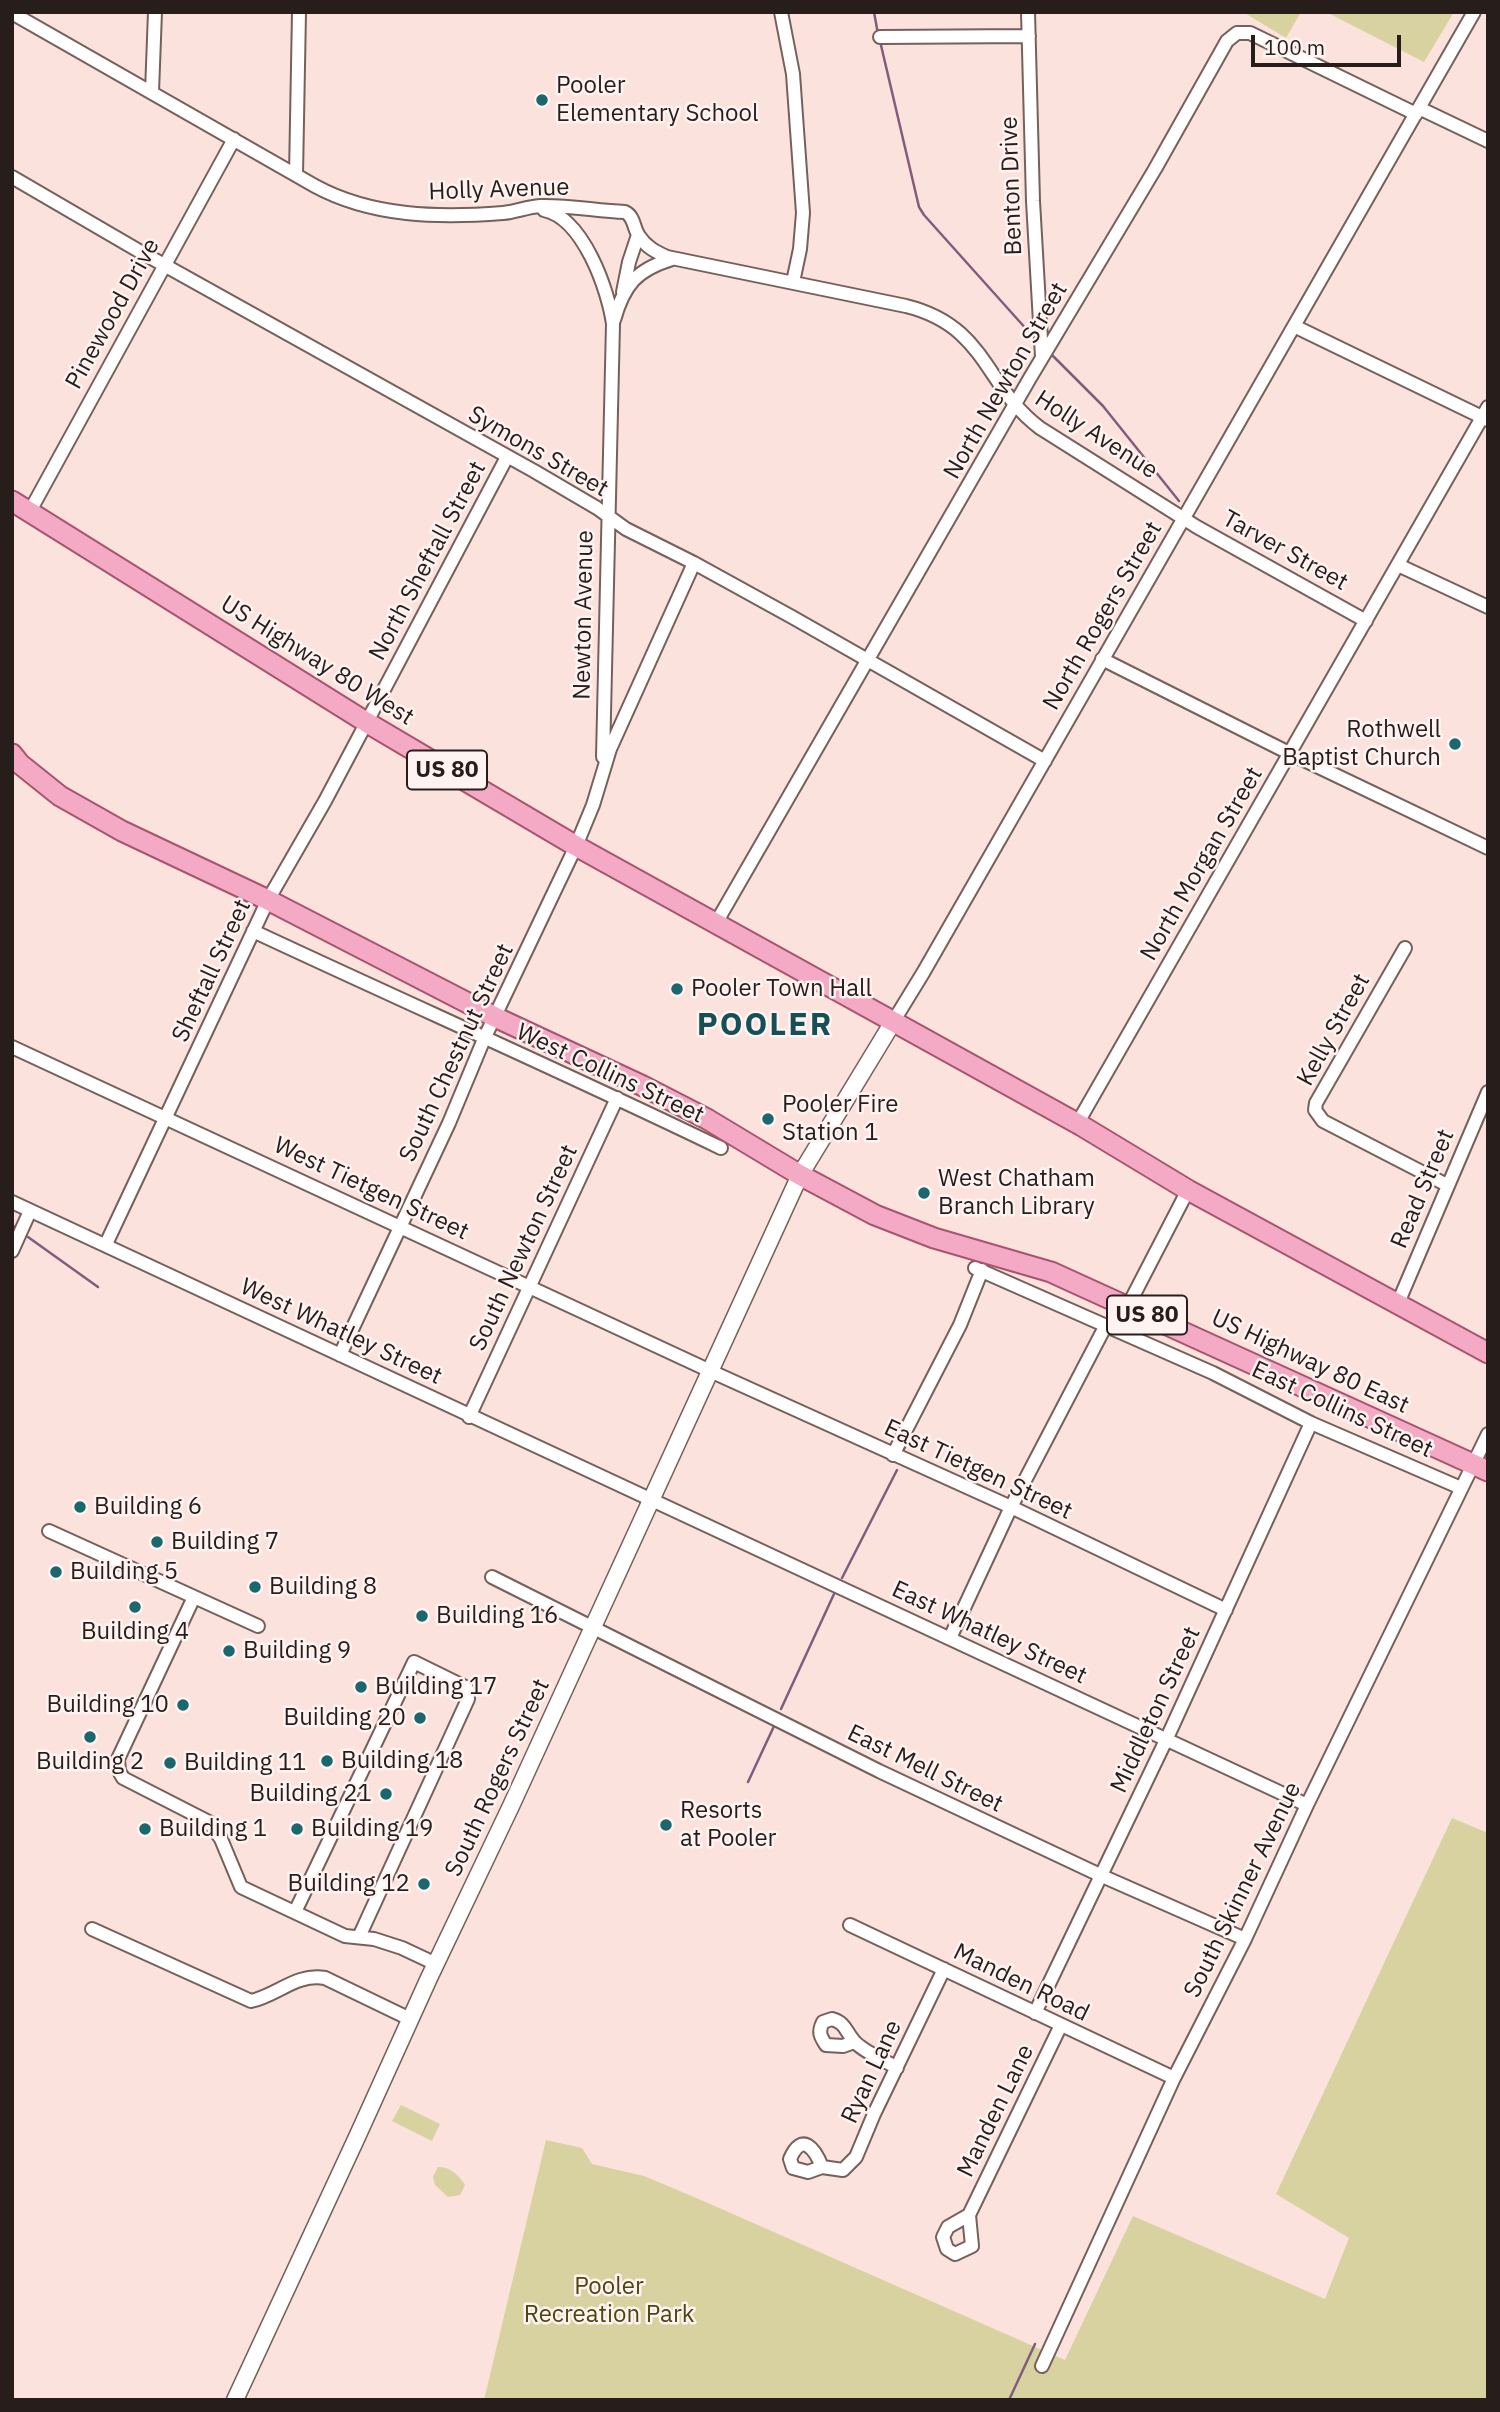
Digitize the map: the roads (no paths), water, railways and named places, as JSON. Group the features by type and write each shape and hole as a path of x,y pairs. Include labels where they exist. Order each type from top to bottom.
{"main road":[{"name":"US Highway 80 West","path":"12,501 366,722 576,846 893,1022"},
{"name":"US 80","path":"12,754 20,764 60,796 122,831 268,900 495,1017 643,1086 707,1119 800,1175"},
{"name":"US 80","path":"893,1022 1077,1124 1188,1190 1488,1353"},
{"name":"US Highway 80 East","path":"800,1175 875,1215 934,1238 1051,1272 1480,1468"}],"street":[{"path":"152,92 155,12"},
{"path":"296,175 299,12"},
{"path":"781,12 793,74 803,214 793,282"},
{"name":"Benton Drive","path":"1028,12 1033,190 1042,358"},
{"name":"North Rogers Street","path":"893,1022 1474,12"},
{"name":"Holly Avenue","path":"12,13 340,198 382,211 499,213 552,206 625,212 632,218 638,236 652,250 673,259 906,306 942,319 978,351 1014,406 1040,428 1184,518"},
{"name":"North Newton Street","path":"716,923 1227,41 1237,33 1250,33 1418,111"},
{"path":"880,37 1028,36"},
{"path":"1418,111 1488,141"},
{"name":"Pinewood Drive","path":"30,511 234,139"},
{"name":"Symons Street","path":"12,177 588,502 626,529 694,563 1045,761"},
{"name":"Newton Avenue","path":"523,209 548,210 559,215 572,227 602,282 613,324 600,780"},
{"name":"Newton Avenue","path":"613,324 623,294 625,274 638,236"},
{"name":"Newton Avenue","path":"623,294 640,273 673,259"},
{"path":"1294,326 1486,415"},
{"name":"North Morgan Street","path":"1077,1124 1486,415"},
{"name":"North Sheftall Street","path":"366,722 507,457"},
{"name":"Tarver Street","path":"1184,518 1366,621"},
{"path":"600,780 610,749 694,563"},
{"path":"1398,565 1488,607"},
{"path":"1102,659 1488,848"},
{"name":"Sheftall Street","path":"106,1244 268,900 366,722"},
{"name":"South Chestnut Street","path":"340,1355 449,1123 484,1039 576,846 600,780"},
{"name":"West Collins Street","path":"253,931 484,1039 617,1097 721,1148"},
{"name":"Kelly Street","path":"1405,947 1316,1103 1315,1111 1323,1121 1447,1185"},
{"name":"South Rogers Street","path":"235,2400 800,1175 893,1022"},
{"name":"West Tietgen Street","path":"12,1047 711,1371"},
{"name":"Read Street","path":"1398,1303 1488,1092"},
{"name":"South Newton Street","path":"469,1417 617,1097"},
{"path":"1128,1306 1188,1190"},
{"name":"West Whatley Street","path":"12,1202 469,1417 652,1499"},
{"path":"12,1251 30,1211"},
{"name":"East Collins Street","path":"893,1455 960,1325 979,1269 1213,1373 1311,1423 1461,1488"},
{"path":"950,1638 1011,1507 1106,1325"},
{"name":"East Tietgen Street","path":"711,1371 1011,1507 1226,1610"},
{"name":"Middleton Street","path":"1035,2013 1167,1738 1311,1423"},
{"name":"South Skinner Avenue","path":"1042,2366 1174,2078 1245,1939 1461,1488 1480,1468 1488,1434"},
{"name":"East Whatley Street","path":"652,1499 1307,1805"},
{"path":"49,1531 258,1626"},
{"name":"East Mell Street","path":"492,1577 879,1771 1102,1876 1245,1939"},
{"path":"194,1597 118,1759 123,1779 209,1822 221,1839 241,1887 345,1936 374,1939 436,1964"},
{"path":"295,1912 414,1662 467,1688 468,1699 359,1937"},
{"name":"Manden Road","path":"850,1925 1174,2078"},
{"path":"92,1929 251,2001 264,1998 298,1979 312,1976 325,1978 410,2020"},
{"name":"Ryan Lane","path":"822,2167 843,2170 856,2157 944,1969"},
{"name":"Manden Lane","path":"970,2215 1061,2025"},
{"path":"854,2042 897,2068"}],"waterway":[{"path":"874,12 878,34"},
{"path":"880,41 919,207 1028,331"},
{"path":"1051,354 1103,406 1179,501"},
{"path":"28,1237 98,1287"},
{"path":"903,1451 917,1421"},
{"path":"842,1578 897,1470"},
{"path":"781,1709 834,1594"},
{"path":"748,1782 775,1724"},
{"path":"1009,2400 1035,2344"}],"place":[{"name":"Pooler Elementary School","path":"542,100"},
{"name":"Rothwell Baptist Church","path":"1455,744"},
{"name":"Pooler Town Hall","path":"677,989"},
{"name":"Pooler Fire Station 1","path":"768,1119"},
{"name":"West Chatham Branch Library","path":"924,1193"},
{"name":"Building 6","path":"80,1507"},
{"name":"Building 7","path":"157,1542"},
{"name":"Building 5","path":"56,1572"},
{"name":"Building 8","path":"255,1587"},
{"name":"Building 4","path":"135,1607"},
{"name":"Building 16","path":"422,1616"},
{"name":"Building 9","path":"229,1651"},
{"name":"Building 17","path":"361,1687"},
{"name":"Building 10","path":"183,1705"},
{"name":"Building 20","path":"420,1718"},
{"name":"Building 2","path":"90,1737"},
{"name":"Building 18","path":"327,1761"},
{"name":"Building 11","path":"170,1763"},
{"name":"Building 21","path":"386,1794"},
{"name":"Resorts at Pooler","path":"666,1825"},
{"name":"Building 1","path":"145,1829"},
{"name":"Building 19","path":"297,1829"},
{"name":"Building 12","path":"424,1884"}],"district":[{"name":"POOLER","path":"765,1026"}],"park label":[{"name":"Pooler Recreation Park","path":"609,2301"}]}
